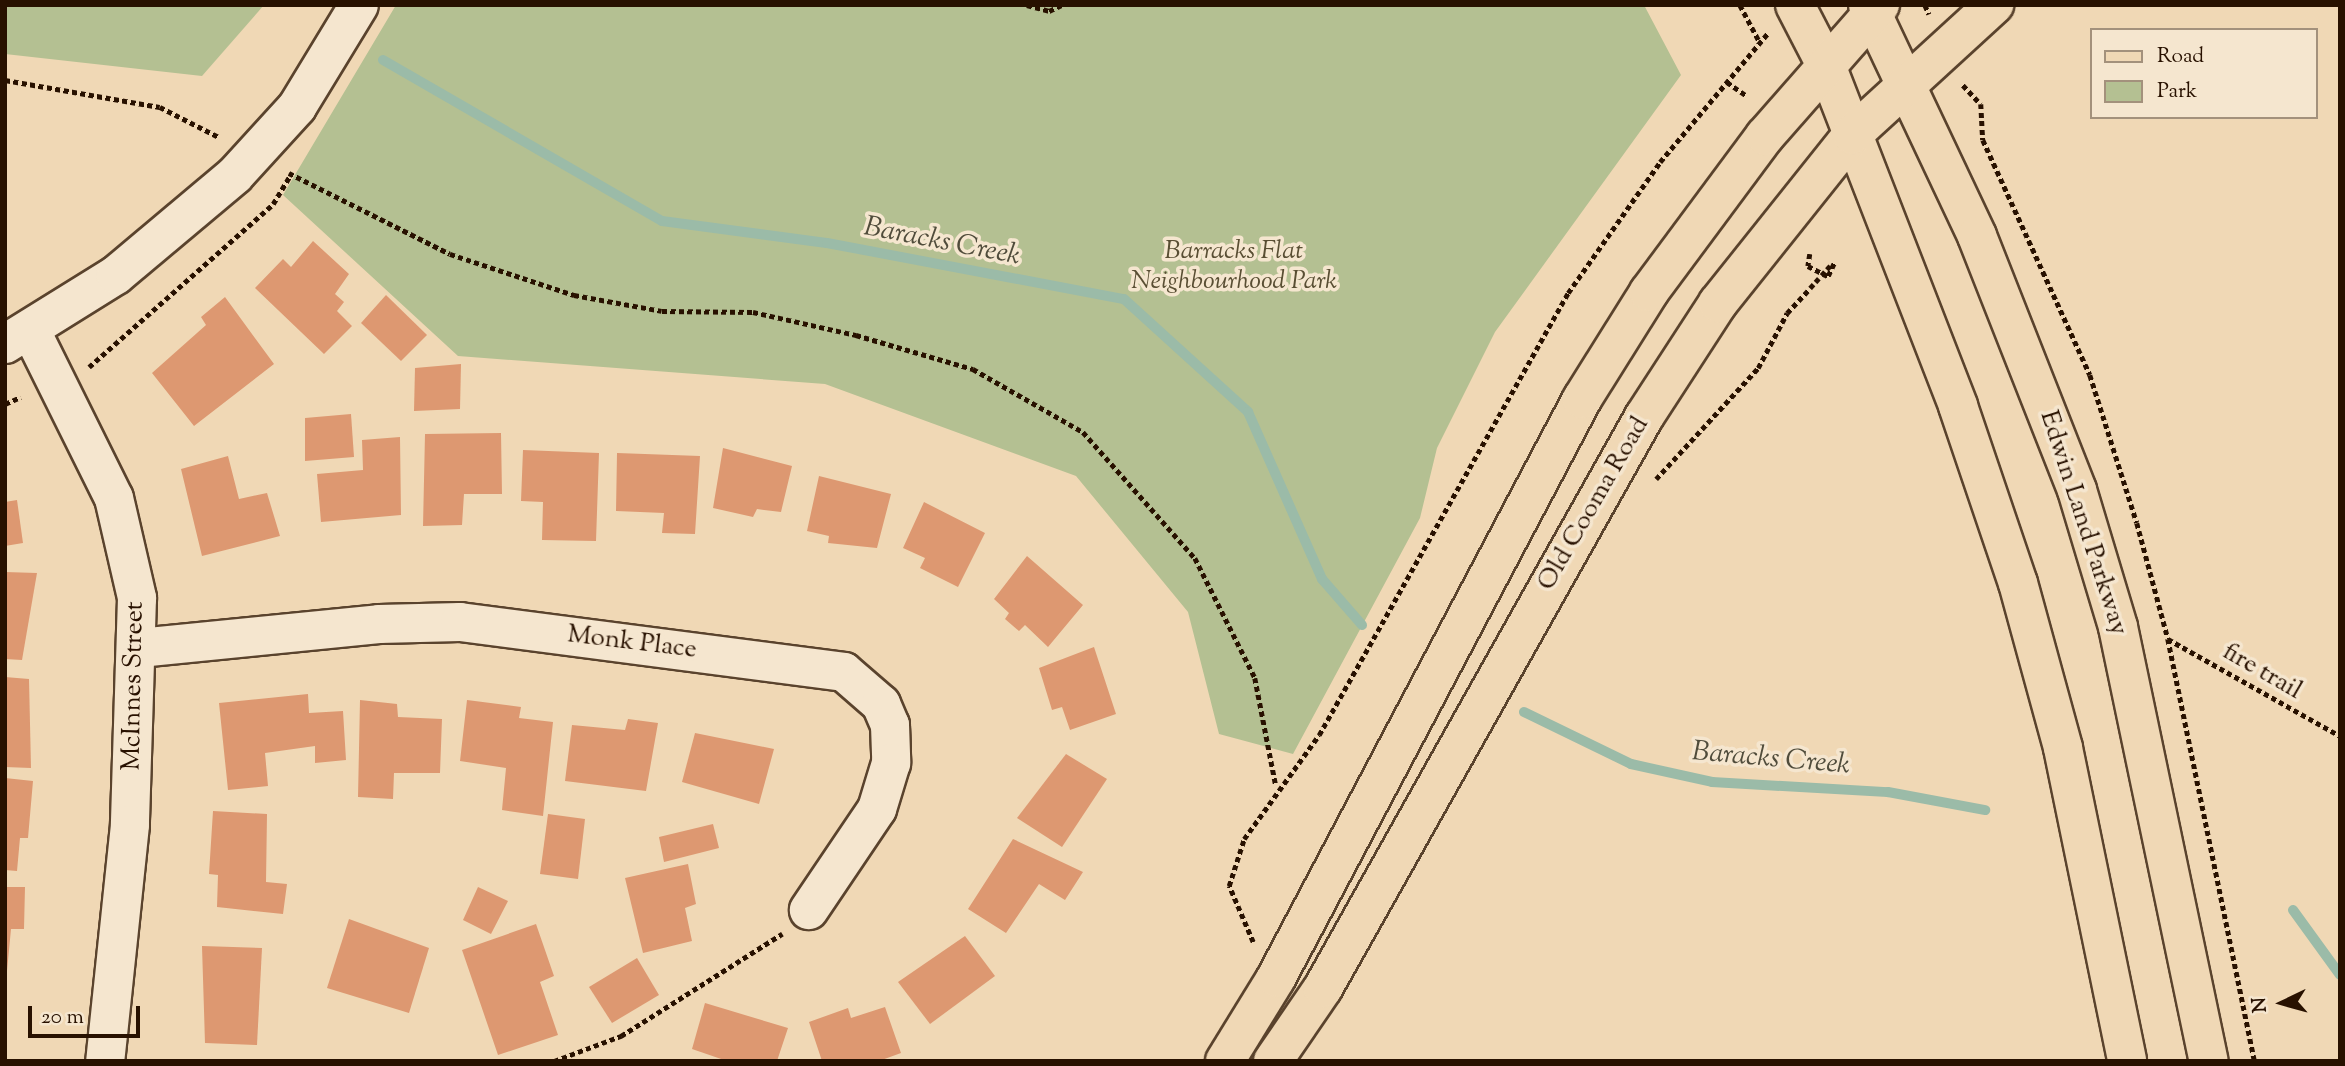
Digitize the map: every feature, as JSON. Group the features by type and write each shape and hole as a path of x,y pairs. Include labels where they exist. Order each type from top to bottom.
{"main road":[{"path":"1795,5 1826,65 1958,406 2018,583 2063,748 2127,1061"},
{"name":"Old Cooma Road","path":"1273,1061 1323,988 1502,665 1644,417 1718,303 1852,135 1908,79 1994,5"},
{"name":"Edwin Land Parkway","path":"1873,8 1908,79 2077,490 2121,641 2209,1061"},
{"path":"1225,1061 1276,978 1582,399 1649,292 1873,8"}],"street":[{"path":"18,338 135,261 255,155 316,81 359,5"},
{"name":"McInnes Street","path":"18,338 114,498 137,598 139,648 130,825 105,1061"},
{"name":"Monk Place","path":"139,648 460,622 845,672 881,704 890,725 891,763 877,809 809,910"}],"path":[{"path":"1027,5 1049,11 1062,5"},
{"path":"1740,5 1759,40"},
{"path":"1276,978 1242,926 1229,886 1234,858 1276,786 1319,735 1359,659 1568,293 1660,162 1759,40 1795,5"},
{"path":"5,80 160,107 484,266 574,296 662,311 753,313 856,335 973,369 1083,432 1195,558 1255,678 1276,786"},
{"path":"1727,82 1747,96"},
{"path":"1652,483 1758,368 1787,313 1810,288 1831,265 1828,276 1808,266 1812,250"},
{"name":"fire trail","path":"2168,639 2340,736"},
{"path":"554,1061 621,1037 776,940 809,910"}],"green space":[{"path":"5,5 264,5 202,76 5,54"},
{"name":"Barracks Flat Neighbourhood Park","path":"396,5 1644,5 1681,75 1495,332 1437,448 1420,518 1293,754 1219,734 1188,612 1076,476 825,384 458,356 283,195"}],"building":[{"path":"313,241 349,274 335,294 344,302 337,311 352,326 324,354 255,288 283,259 291,267"},
{"path":"386,295 427,335 401,361 361,323"},
{"path":"225,297 274,364 194,426 152,373 206,325 201,317"},
{"path":"461,364 460,409 414,411 415,368"},
{"path":"351,414 354,457 305,461 305,418"},
{"path":"501,433 502,494 464,494 462,525 423,526 425,434"},
{"path":"400,437 401,515 321,522 317,474 363,470 362,440"},
{"path":"723,448 792,466 781,512 757,509 753,517 713,508"},
{"path":"523,450 599,453 596,541 542,540 543,502 521,501"},
{"path":"617,453 700,456 695,534 662,533 664,513 616,511"},
{"path":"228,456 239,499 267,493 280,536 202,556 181,469"},
{"path":"819,476 891,494 877,548 828,543 829,536 807,531"},
{"path":"17,500 23,543 5,546 5,502"},
{"path":"924,502 985,533 958,587 920,568 925,558 903,548"},
{"path":"1027,556 1083,605 1048,647 1025,625 1019,631 1005,619 1009,613 994,599"},
{"path":"5,572 37,573 22,660 5,659"},
{"path":"1094,647 1116,714 1070,730 1062,707 1052,710 1039,668"},
{"path":"5,677 29,679 31,768 5,767"},
{"path":"308,694 309,713 343,711 346,760 315,763 315,746 265,753 268,786 228,790 219,703"},
{"path":"360,700 397,704 398,717 442,719 440,773 394,773 393,799 358,797"},
{"path":"467,700 521,707 519,718 553,722 543,816 502,810 506,768 460,761"},
{"path":"628,719 658,723 646,791 565,781 572,725 625,730"},
{"path":"695,733 774,749 759,804 682,782"},
{"path":"1066,754 1107,779 1062,847 1017,818"},
{"path":"5,778 33,781 28,838 20,838 17,871 5,870"},
{"path":"213,811 267,814 266,882 287,884 283,914 217,907 218,875 209,874"},
{"path":"548,814 585,819 578,879 540,874"},
{"path":"713,824 719,848 664,862 659,837"},
{"path":"1013,839 1083,872 1065,900 1039,884 1006,933 968,909"},
{"path":"688,864 696,904 685,908 692,941 643,953 625,878"},
{"path":"5,887 25,887 24,929 11,929 7,971"},
{"path":"478,887 508,901 491,934 463,920"},
{"path":"349,919 429,948 409,1013 327,988"},
{"path":"536,924 554,976 540,982 558,1035 498,1055 462,950"},
{"path":"965,936 995,976 930,1024 898,982"},
{"path":"202,946 262,948 257,1045 205,1043"},
{"path":"637,958 659,995 612,1023 589,987"},
{"path":"705,1003 788,1028 777,1061 727,1061 692,1049"},
{"path":"885,1007 901,1053 879,1061 822,1061 809,1022 848,1008 851,1018"}],"waterway":[{"name":"Baracks Creek","path":"383,60 662,221 827,243 1124,299 1248,412 1322,579 1362,625"},
{"name":"Baracks Creek","path":"1524,712 1631,764 1712,782 1888,792 1985,810"},
{"name":"Baracks Creek","path":"2293,910 2340,975"}]}
